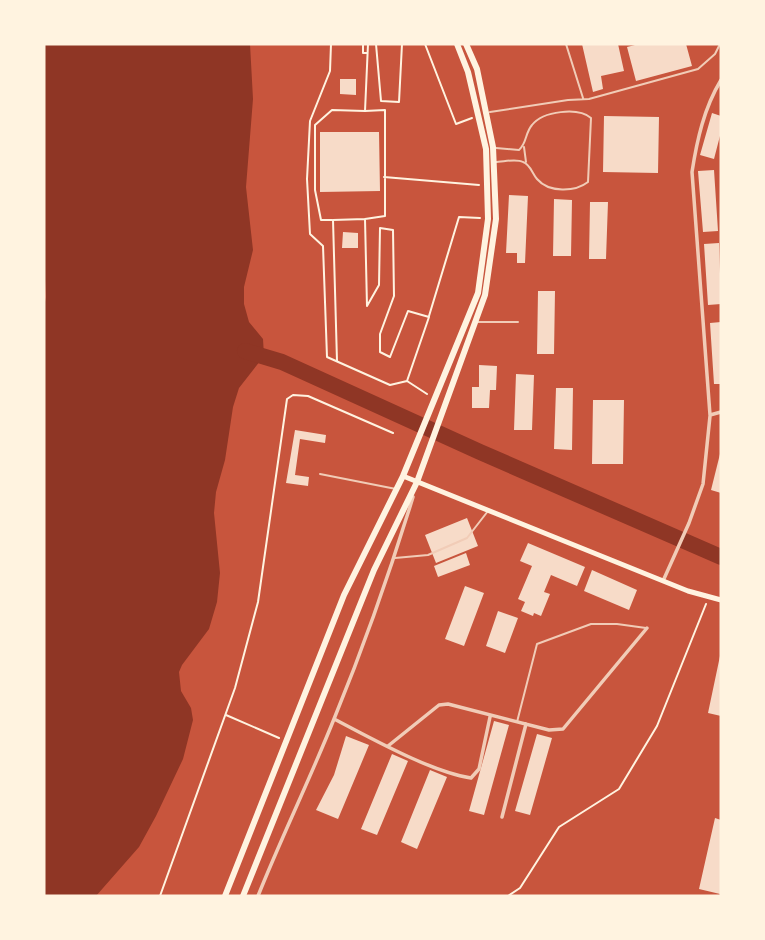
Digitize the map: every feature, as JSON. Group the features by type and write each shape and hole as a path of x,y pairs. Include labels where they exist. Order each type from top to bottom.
{"highway":[{"path":"225,896 344,595 403,476 478,293 488,219 486,149 468,72 457,44"},
{"path":"243,896 374,570 417,482 485,295 496,219 493,147 488,112 477,69 466,44"}],"main road":[{"path":"403,476 663,581 721,600"}],"street":[{"path":"663,581 703,484 710,415 692,172 698,139 711,96 721,80"},
{"path":"710,415 721,412"},
{"path":"258,896 334,719 394,558 417,482"},
{"path":"388,746 439,705 448,704 550,730 563,729 647,628"},
{"path":"334,719 457,776 471,778 479,769 491,716"},
{"path":"502,817 526,724"}],"lane":[{"path":"566,44 583,99"},
{"path":"488,112 583,99 698,69 715,54 720,44"},
{"path":"494,162 520,160 526,163 540,182 554,189 582,187 588,181 590,118 584,112 576,111 544,116 528,128 524,146 526,163"},
{"path":"493,147 519,150 524,146"},
{"path":"476,322 518,321"},
{"path":"320,474 397,489"},
{"path":"394,558 428,555 467,538 489,511"},
{"path":"517,722 537,644 591,624 647,628"}],"path":[{"path":"331,44 330,71 310,121 307,178 310,234 323,246 327,357 390,385 407,382 434,399"},
{"path":"363,44 363,53 368,53"},
{"path":"365,111 368,44"},
{"path":"376,44 381,101 400,102 402,44"},
{"path":"425,44 456,124 479,115"},
{"path":"332,110 365,111 384,110 385,216 321,220 315,190 315,125 332,110"},
{"path":"384,177 487,186"},
{"path":"407,382 460,217 488,219"},
{"path":"365,219 368,306 379,285 380,228 393,230 394,296 380,334 380,352 390,357 408,311 429,317"},
{"path":"333,220 338,362"},
{"path":"160,896 235,688 258,602 287,399 293,395 307,396 393,433"},
{"path":"508,896 520,888 559,827 619,789 657,726 709,596"},
{"path":"225,714 285,740"}],"shaded area":[{"path":"44,44 250,44 253,99 246,187 253,250 244,287 244,304 249,322 263,339 264,356 239,388 216,492 214,513 220,573 217,602 209,629 179,672 181,691 191,708 193,720 183,759 139,847 96,896 44,896"}],"building":[{"path":"582,44 618,44 624,71 601,76 603,89 593,92"},
{"path":"639,44 686,44 692,66 636,81 627,47"},
{"path":"340,79 356,79 356,95 340,94"},
{"path":"712,113 721,116 721,132 714,159 700,155"},
{"path":"604,116 659,117 658,173 603,172"},
{"path":"320,132 379,132 380,191 320,192"},
{"path":"714,170 718,231 703,232 698,171"},
{"path":"509,195 528,196 525,263 517,263 517,253 506,253"},
{"path":"554,199 572,200 571,256 553,256"},
{"path":"590,202 608,202 606,259 589,259"},
{"path":"343,232 358,233 358,248 342,248"},
{"path":"719,243 721,304 708,305 704,244"},
{"path":"538,291 555,291 554,354 537,354"},
{"path":"721,322 721,384 714,384 710,323"},
{"path":"479,365 497,366 496,390 490,390 489,408 472,408 472,387 479,387"},
{"path":"516,374 534,375 532,430 514,430"},
{"path":"556,388 573,388 572,450 554,449"},
{"path":"593,400 624,400 623,464 592,464"},
{"path":"295,430 326,435 325,443 300,439 295,475 309,477 308,486 286,483"},
{"path":"721,454 721,493 711,490"},
{"path":"467,518 478,546 436,563 425,535"},
{"path":"528,543 585,567 577,586 551,575 544,592 550,594 541,616 521,611 525,602 518,599 532,566 520,561"},
{"path":"466,553 470,565 438,577 434,566"},
{"path":"592,570 637,590 629,610 584,591"},
{"path":"465,586 484,593 464,646 445,639"},
{"path":"498,611 518,618 505,653 486,646"},
{"path":"721,656 721,716 708,713"},
{"path":"494,721 509,725 484,815 469,811"},
{"path":"537,734 552,738 530,815 515,811"},
{"path":"346,736 369,745 338,819 316,810 334,775"},
{"path":"392,754 408,761 377,835 361,829"},
{"path":"430,770 447,777 417,849 401,842"},
{"path":"715,818 721,820 720,894 699,889"}],"waterway":[{"path":"245,351 282,362 721,557"}]}
